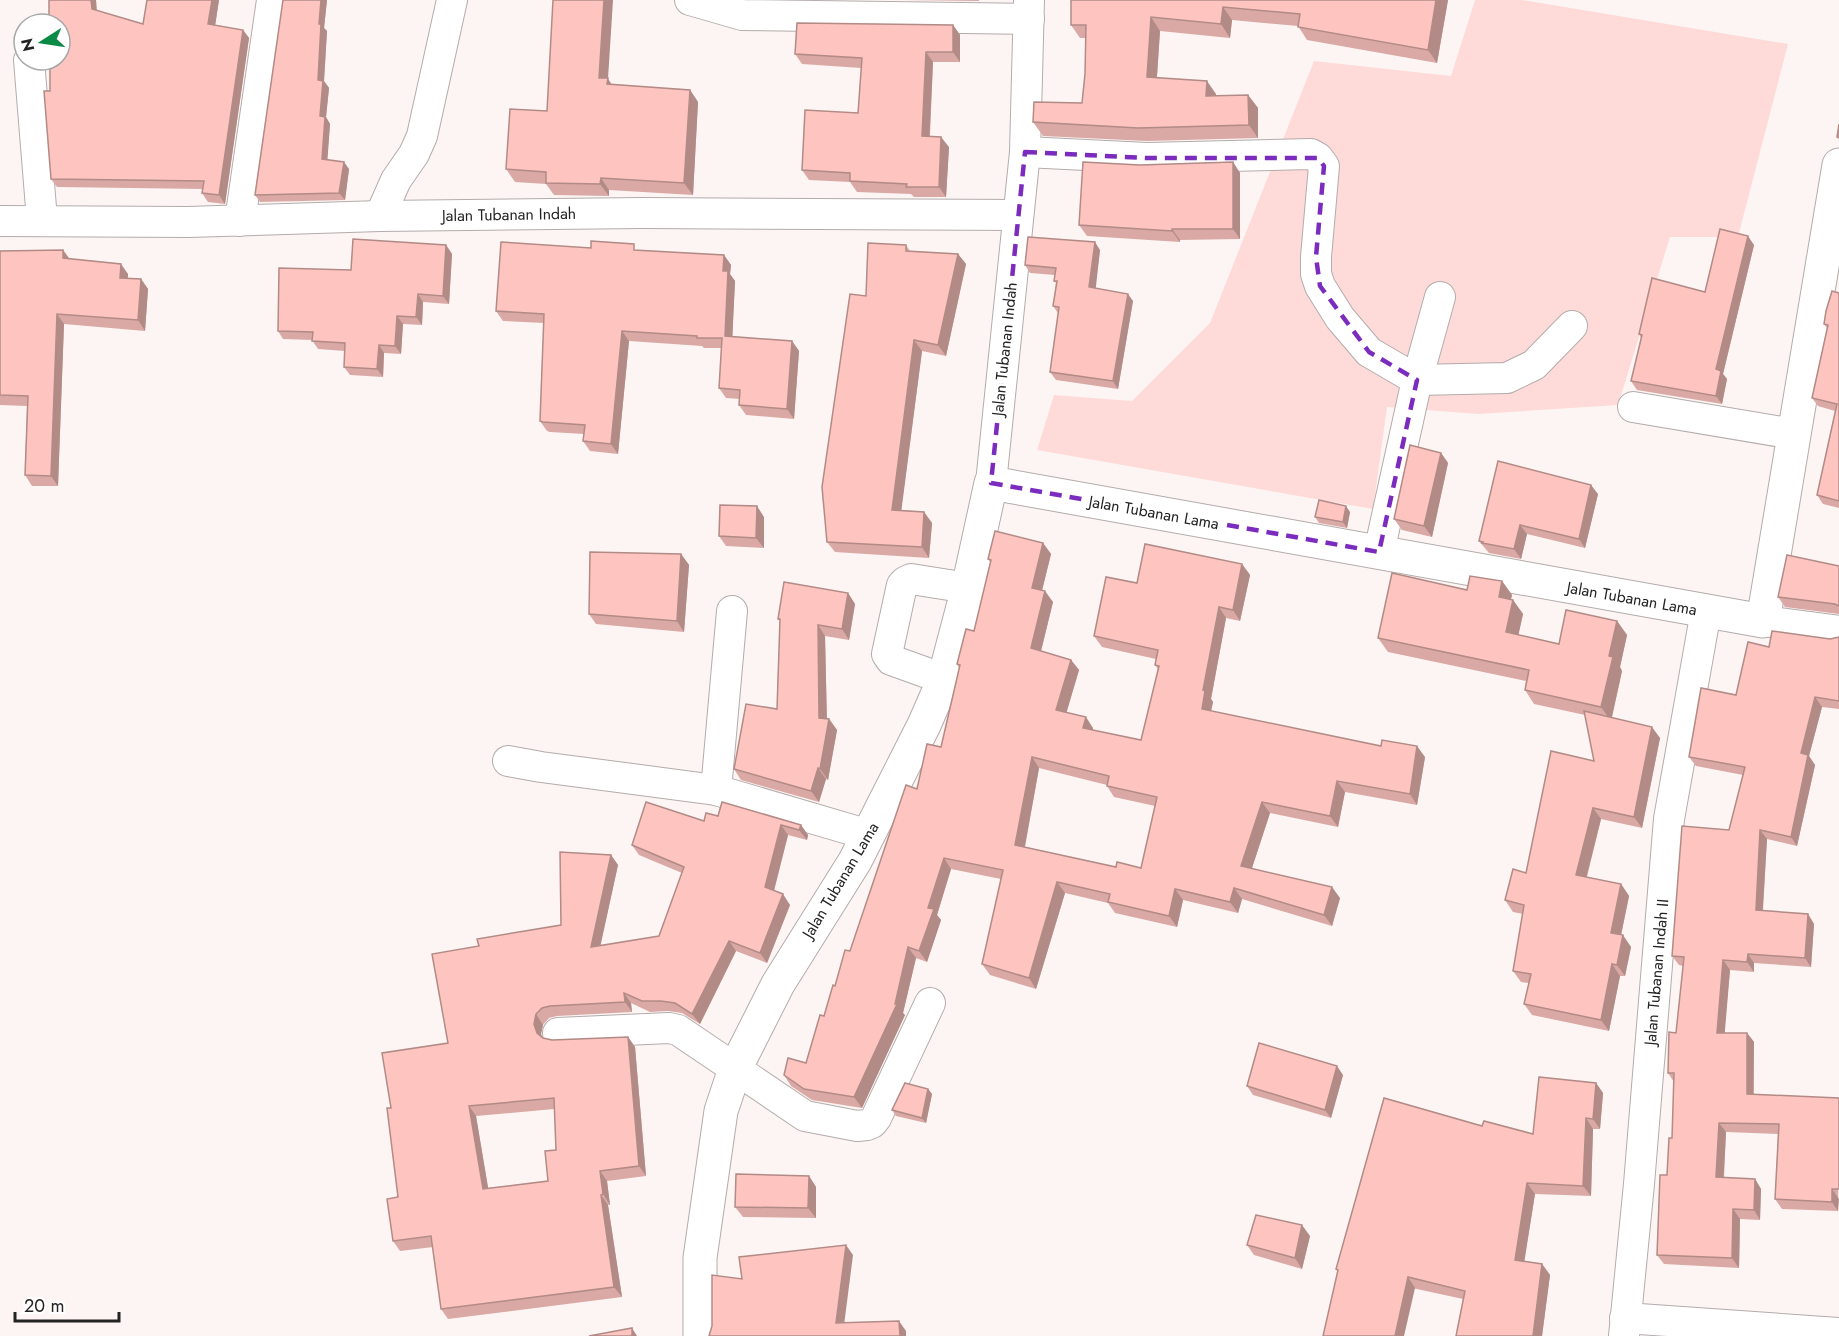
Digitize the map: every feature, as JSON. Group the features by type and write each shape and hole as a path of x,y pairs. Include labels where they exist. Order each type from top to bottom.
{"street":[{"path":"240,220 272,0"},
{"path":"380,216 396,180 414,154 422,136 452,0"},
{"path":"690,0 742,15 1029,9"},
{"name":"Jalan Tubanan Indah","path":"991,483 1025,152 1029,9"},
{"path":"30,72 42,220"},
{"path":"1025,152 1147,158 1311,154 1318,158 1324,166 1316,257 1316,274 1320,286 1341,318 1369,352 1417,380 1507,378 1534,365 1572,326"},
{"path":"1839,165 1763,621 1839,631"},
{"name":"Jalan Tubanan Indah","path":"0,221 240,220 641,213 1018,215"},
{"path":"1378,552 1417,380 1440,297"},
{"path":"1633,407 1794,434"},
{"name":"Jalan Tubanan Lama","path":"700,1336 700,1258 721,1111 735,1069 778,984 855,861 924,725 944,679 968,588 991,483 1763,621"},
{"path":"944,679 891,660 887,654 902,585 911,579 968,588"},
{"path":"716,790 732,611"},
{"name":"Jalan Tubanan Indah II","path":"1624,1327 1639,1184 1669,819 1706,611"},
{"path":"508,761 716,790 869,835"},
{"path":"558,1032 669,1028 678,1030 805,1116 857,1126 872,1123 876,1118 930,1003"},
{"path":"1624,1327 1839,1333"}],"highlighted area":[{"path":"1025,152 1147,158 1318,158 1324,166 1316,257 1320,286 1369,352 1417,380 1379,552 991,483"}],"shaded area":[{"path":"1475,0 1522,0 1788,44 1738,237 1670,237 1618,405 1478,414 1387,407 1373,509 1037,450 1054,395 1132,401 1210,323 1314,61 1451,76"}],"building":[{"path":"49,0 91,0 92,9 143,24 147,0 212,0 208,24 243,30 219,195 202,193 204,181 51,179 44,91 50,91 50,72 72,72 72,12 49,12"},
{"path":"283,0 321,0 318,80 323,81 320,116 325,117 322,159 344,162 339,193 255,195"},
{"path":"553,0 604,0 599,78 608,78 607,84 690,90 684,183 601,178 600,184 546,183 546,172 506,169 510,109 547,111"},
{"path":"1071,0 1436,0 1428,50 1298,27 1300,14 1223,7 1221,24 1151,17 1147,77 1207,81 1206,96 1248,95 1249,125 1138,128 1033,122 1034,102 1082,103 1086,25 1071,25"},
{"path":"797,23 953,25 953,52 926,52 922,136 941,137 939,187 906,187 907,184 850,181 850,173 802,170 805,110 858,113 862,58 795,54"},
{"path":"1083,162 1140,165 1233,162 1233,229 1172,229 1172,231 1079,225"},
{"path":"1720,229 1748,236 1716,369 1721,371 1716,396 1631,381 1652,278 1705,292"},
{"path":"1028,237 1095,242 1089,287 1128,294 1113,381 1050,372 1059,307 1053,306 1057,281 1054,281 1056,268 1025,265"},
{"path":"353,239 446,245 443,296 418,294 416,317 397,316 395,346 379,345 377,369 344,367 345,343 312,341 313,332 278,331 279,268 351,270"},
{"path":"591,241 634,244 634,250 724,255 723,271 728,271 725,336 792,341 787,409 739,405 740,390 719,388 722,338 622,331 611,444 583,441 585,425 540,421 544,314 496,311 501,242 591,248"},
{"path":"868,243 906,245 906,251 958,254 938,345 914,340 892,510 924,512 922,547 827,542 822,487 850,294 866,296"},
{"path":"63,250 63,258 121,264 120,278 141,279 138,320 57,314 51,476 25,475 28,396 0,395 0,251"},
{"path":"1832,291 1839,293 1839,501 1817,495 1837,404 1812,398 1828,325 1824,324"},
{"path":"1410,445 1441,453 1424,526 1394,519"},
{"path":"1498,461 1591,485 1579,539 1520,525 1514,549 1479,541"},
{"path":"1319,500 1346,506 1343,522 1315,517"},
{"path":"720,505 757,506 756,538 719,536"},
{"path":"995,531 1043,543 1032,588 1045,591 1031,648 1071,660 1056,710 1086,717 1083,728 1141,740 1159,666 1155,665 1158,650 1094,636 1106,577 1137,583 1145,544 1242,564 1233,610 1219,607 1203,690 1205,691 1202,709 1381,746 1382,740 1417,746 1410,794 1337,781 1330,816 1262,802 1241,866 1332,887 1324,915 1234,888 1230,902 1175,889 1169,916 1108,902 1110,894 1057,882 1029,978 982,964 1003,870 944,858 928,908 934,909 919,951 908,947 895,1004 897,1004 854,1097 804,1089 784,1075 788,1058 806,1063 820,1015 824,1016 845,950 850,951 906,785 917,789 927,744 941,747 960,665 957,664 966,629 974,631 991,560 988,559","holes":["1032,757 1109,776 1107,786 1157,797 1141,868 1117,862 1116,867 1015,845"]},
{"path":"590,552 681,554 677,621 589,614"},
{"path":"1787,555 1839,566 1839,606 1778,597"},
{"path":"1392,573 1467,590 1470,576 1502,581 1499,597 1513,600 1506,632 1559,644 1566,610 1617,621 1609,656 1613,657 1601,707 1525,690 1529,670 1378,638"},
{"path":"784,582 848,593 842,629 818,625 819,718 829,719 820,769 818,768 811,791 734,769 746,704 777,709 780,619 778,619"},
{"path":"1772,631 1830,639 1839,637 1839,701 1815,697 1801,753 1808,755 1791,837 1760,830 1756,910 1808,914 1805,958 1748,954 1747,962 1723,960 1717,1033 1747,1033 1747,1094 1839,1098 1839,1189 1832,1189 1832,1202 1775,1199 1779,1124 1719,1123 1716,1177 1755,1179 1754,1210 1733,1209 1732,1258 1657,1255 1660,1175 1667,1175 1669,1138 1672,1138 1674,1073 1668,1073 1669,1032 1676,1033 1684,957 1672,956 1682,826 1729,830 1745,767 1689,757 1701,688 1736,695 1748,642 1769,647"},
{"path":"1584,711 1652,727 1634,817 1593,808 1576,875 1621,884 1611,933 1623,935 1617,965 1612,964 1601,1020 1524,1004 1531,974 1513,971 1524,905 1505,900 1513,869 1526,873 1551,751 1594,761"},
{"path":"646,802 704,821 706,813 718,816 722,802 801,825 799,830 781,825 765,887 783,894 760,953 729,941 692,1014 675,1003 642,1001 624,993 625,1002 550,1006 542,1008 536,1014 534,1024 537,1033 543,1038 552,1040 628,1037 639,1166 600,1171 603,1194 601,1195 614,1287 441,1309 431,1236 393,1241 387,1199 398,1197 387,1108 391,1108 382,1053 448,1043 432,954 479,946 477,939 561,925 560,852 611,855 591,947 659,936 684,867 632,845","holes":["554,1098 556,1150 545,1151 548,1181 483,1189 469,1106"]},
{"path":"1259,1043 1337,1066 1325,1110 1247,1086"},
{"path":"1539,1077 1596,1083 1593,1119 1586,1118 1583,1186 1527,1183 1515,1260 1542,1264 1533,1336 1456,1336 1465,1291 1408,1277 1395,1336 1323,1336 1338,1270 1336,1269 1384,1098 1482,1126 1484,1121 1533,1134"},
{"path":"905,1083 928,1089 922,1118 892,1110"},
{"path":"736,1174 809,1176 808,1208 735,1207"},
{"path":"1256,1215 1302,1225 1295,1258 1247,1245"},
{"path":"846,1245 836,1323 899,1321 900,1336 709,1336 712,1326 712,1275 742,1279 739,1257"},
{"path":"632,1328 632,1336 589,1336"}]}
